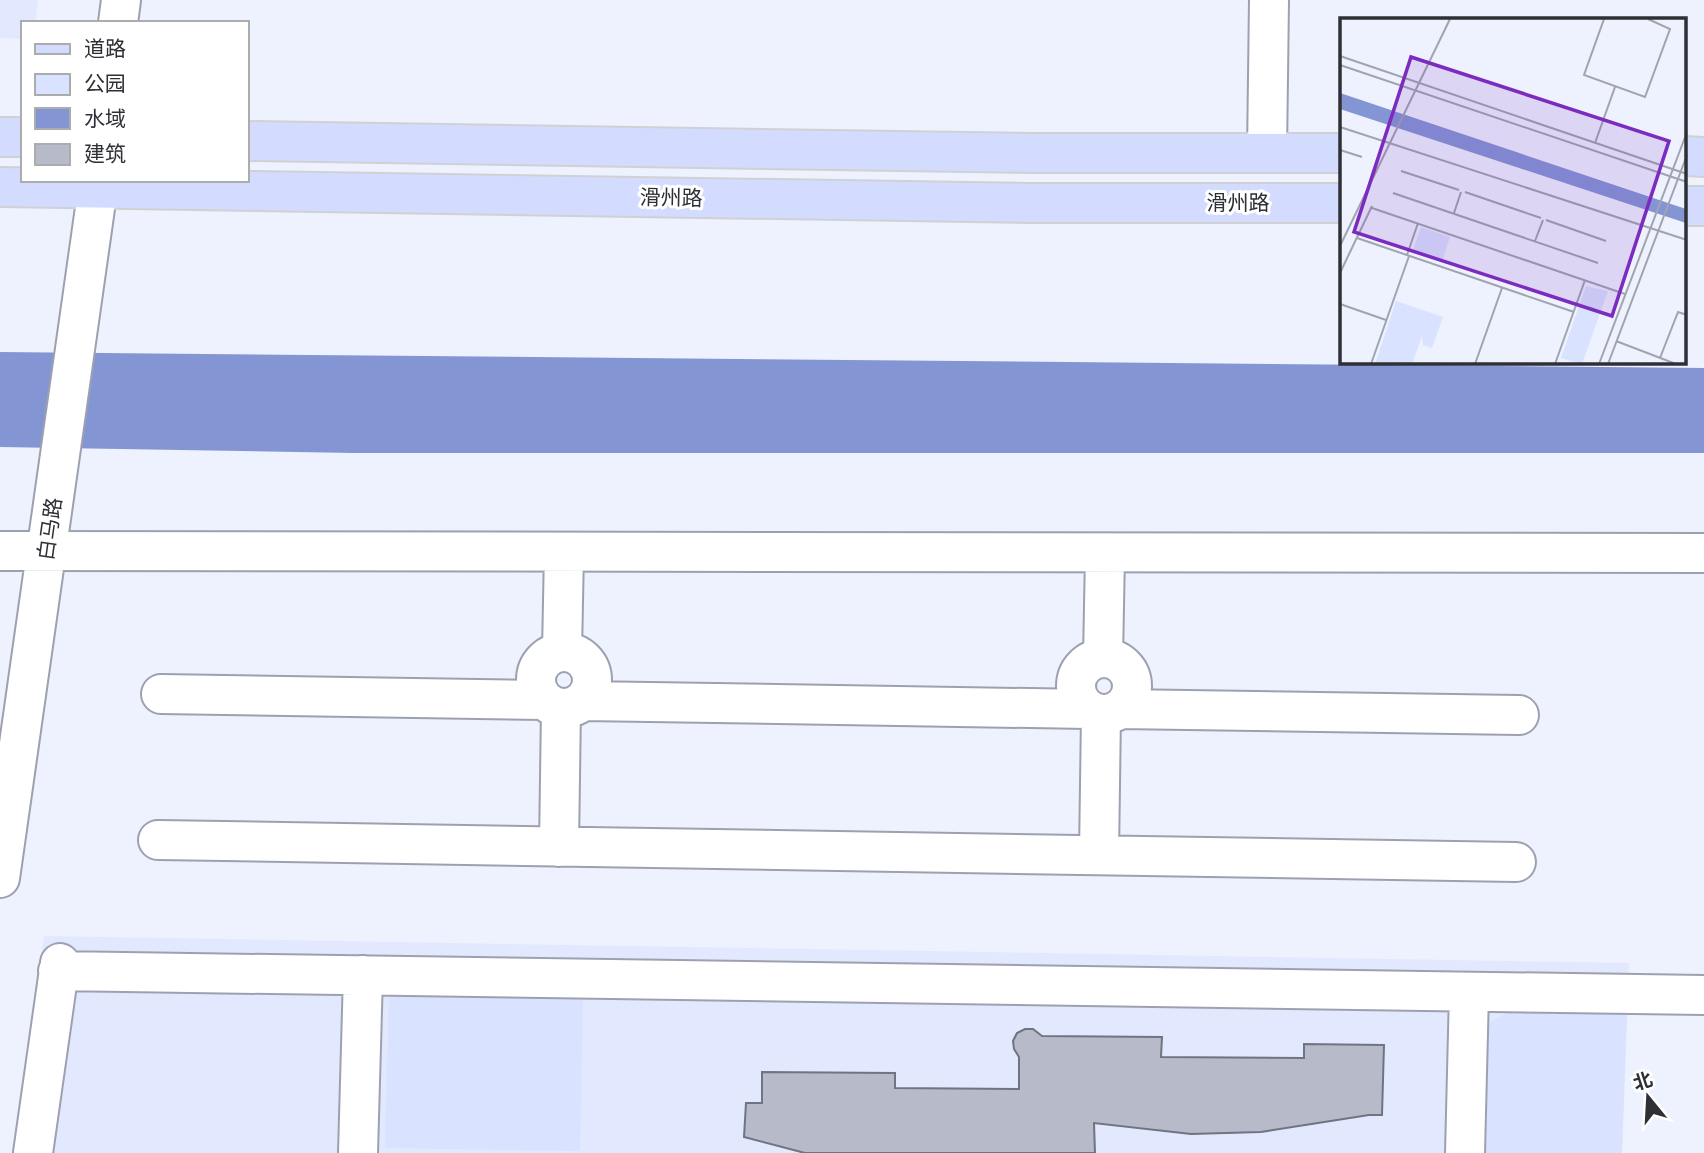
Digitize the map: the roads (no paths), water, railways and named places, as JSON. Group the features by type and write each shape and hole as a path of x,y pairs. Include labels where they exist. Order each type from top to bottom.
{"main road":[{"path":"0,137 21,137"},
{"path":"248,141 1028,153 1340,153"},
{"path":"1686,156 1704,156"},
{"name":"滑州路","path":"0,187 98,184 1028,203 1340,202"},
{"path":"1686,206 1704,206"}],"street":[{"path":"118,21 121,0"},
{"path":"1267,153 1269,0"},
{"name":"白马路","path":"0,878 98,184"},
{"path":"0,551 1704,553"},
{"path":"563,703 537,690 536,679 539,668 546,659 562,652 564,552"},
{"path":"1103,711 1131,698 1132,677 1119,661 1103,658 1105,554"},
{"path":"160,694 563,703 1519,715"},
{"path":"559,846 563,703"},
{"path":"1099,855 1103,711"},
{"path":"158,840 1516,862"},
{"path":"33,1153 59,967 363,975 1704,995"},
{"path":"358,1153 363,975"},
{"path":"1465,1153 1469,992"}],"water":[{"path":"0,352 1704,368 1704,453 353,453 0,447"}]}
